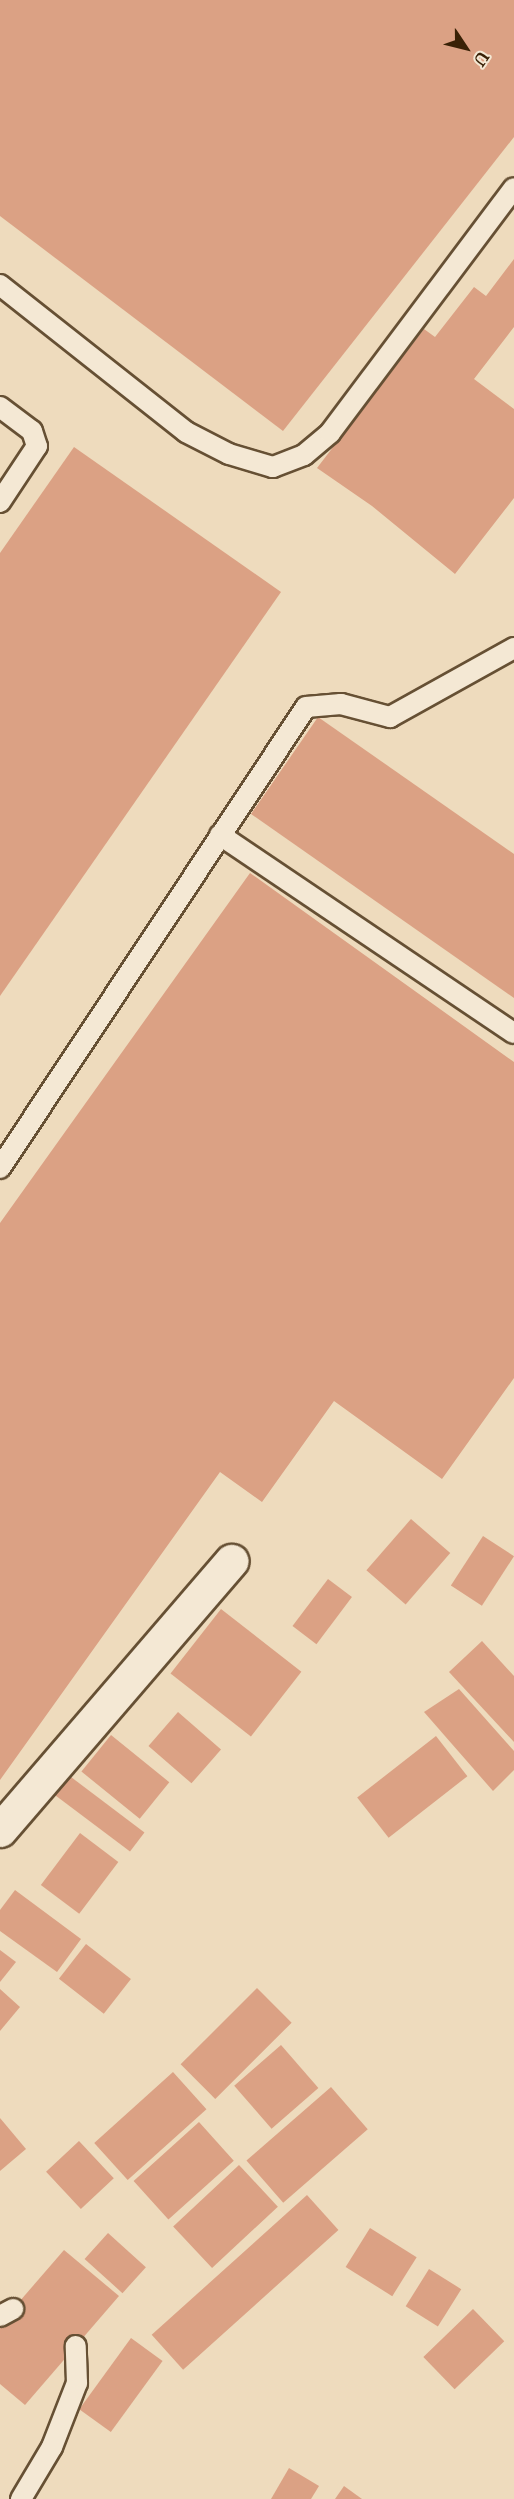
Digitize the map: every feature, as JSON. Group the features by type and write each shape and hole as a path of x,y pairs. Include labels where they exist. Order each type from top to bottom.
{"street":[{"path":"0,1830 231,1561"}],"lane":[{"path":"0,285 186,432 229,454 273,466 304,455 330,433 514,188"},
{"path":"0,407 32,431 38,446 0,502"},
{"path":"0,1168 306,707 341,705 390,717 514,648"},
{"path":"220,835 514,1033"},
{"path":"21,2499 52,2447 77,2383 76,2346"}],"building":[{"path":"0,0 514,0 514,137 283,431 0,216"},
{"path":"514,259 514,327 474,379 514,409 514,498 455,574 372,506 317,468 424,329 435,337 474,287 486,296"},
{"path":"74,447 281,592 0,996 0,553"},
{"path":"318,717 514,854 514,998 251,814"},
{"path":"250,873 514,1062 514,1378 442,1479 334,1401 262,1502 220,1472 0,1780 0,1223"},
{"path":"411,1519 450,1553 406,1604 366,1570"},
{"path":"483,1536 514,1556 482,1606 451,1585"},
{"path":"328,1579 352,1597 316,1644 292,1626"},
{"path":"221,1609 301,1672 251,1736 171,1674"},
{"path":"482,1641 514,1676 514,1742 449,1672"},
{"path":"459,1689 514,1751 514,1770 493,1791 424,1712"},
{"path":"178,1712 221,1749 191,1783 148,1746"},
{"path":"111,1735 169,1782 140,1819 81,1772"},
{"path":"436,1736 467,1776 389,1838 357,1798"},
{"path":"67,1774 144,1832 130,1852 53,1793"},
{"path":"80,1833 118,1862 79,1914 41,1885"},
{"path":"15,1890 81,1939 57,1972 0,1931 0,1910"},
{"path":"86,1944 131,1979 104,2014 59,1979"},
{"path":"0,1950 16,1962 0,1982"},
{"path":"257,1988 292,2023 215,2099 181,2064"},
{"path":"0,1989 20,2007 0,2031"},
{"path":"281,2045 318,2088 272,2129 234,2086"},
{"path":"173,2072 206,2109 128,2180 94,2143"},
{"path":"331,2087 368,2129 283,2203 246,2160"},
{"path":"0,2118 26,2149 0,2171"},
{"path":"199,2122 234,2161 168,2220 134,2181"},
{"path":"79,2141 114,2178 81,2209 46,2172"},
{"path":"239,2165 278,2207 212,2268 173,2226"},
{"path":"307,2195 338,2230 183,2370 152,2335"},
{"path":"370,2228 417,2257 392,2296 346,2267"},
{"path":"108,2233 146,2267 122,2293 85,2259"},
{"path":"64,2250 119,2296 25,2405 0,2384 0,2324"},
{"path":"429,2269 461,2289 438,2326 406,2306"},
{"path":"473,2309 504,2341 455,2389 423,2357"},
{"path":"131,2338 163,2361 111,2432 79,2409"},
{"path":"289,2468 319,2486 311,2499 271,2499"},
{"path":"344,2486 362,2499 335,2499"}]}
